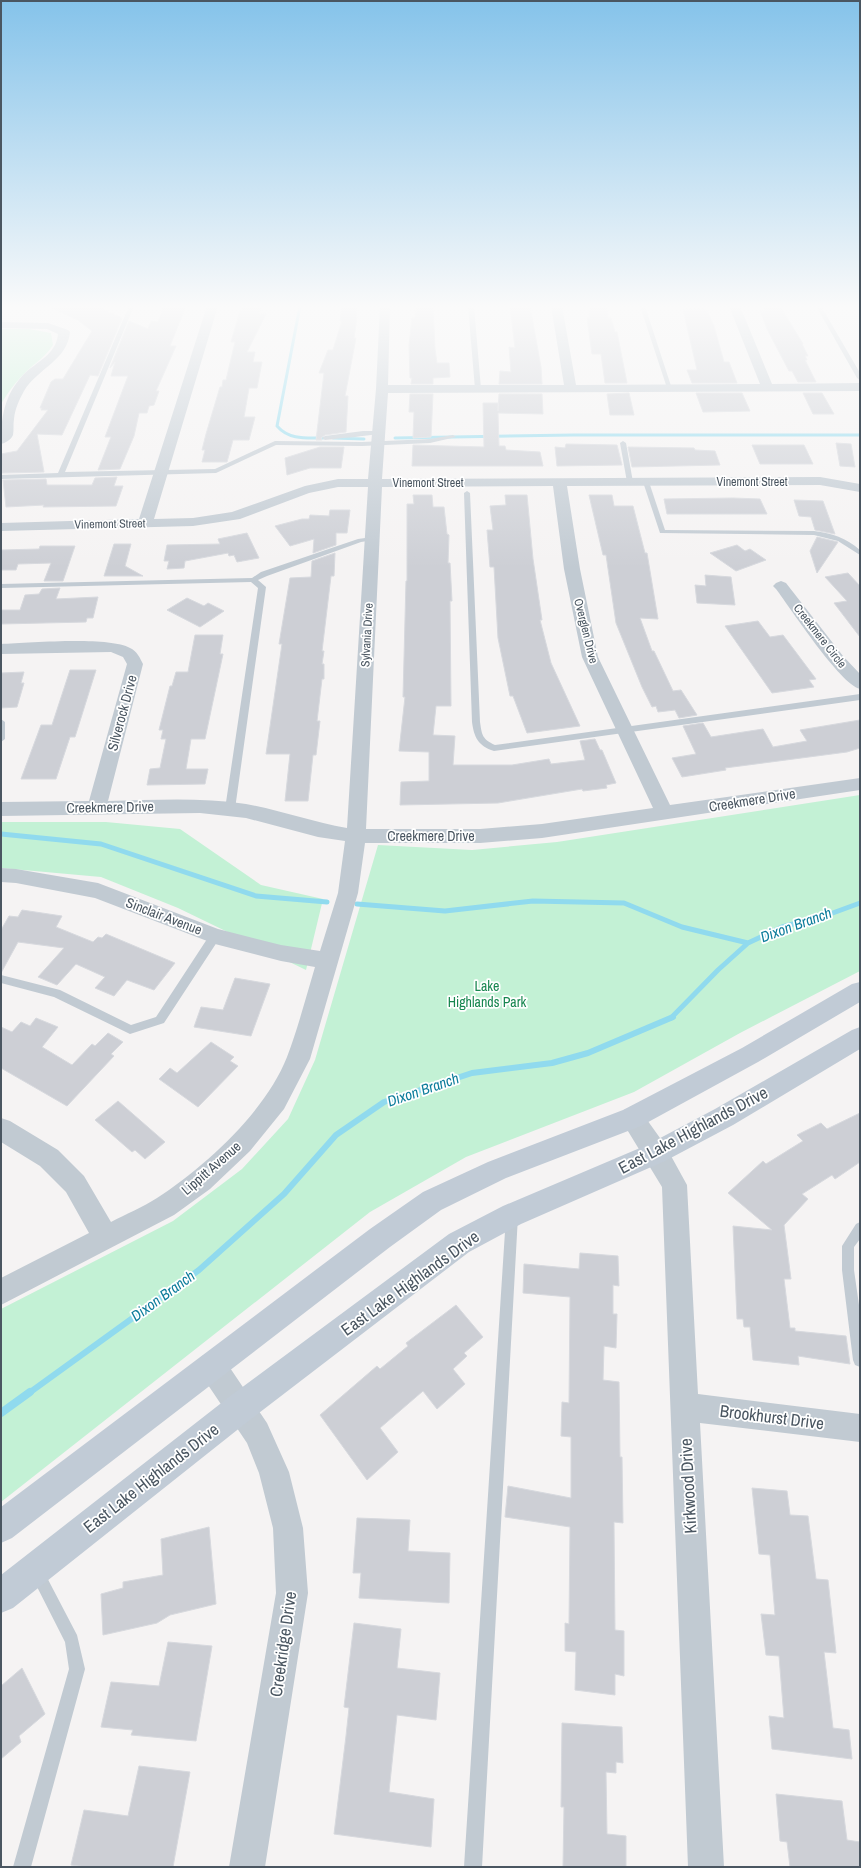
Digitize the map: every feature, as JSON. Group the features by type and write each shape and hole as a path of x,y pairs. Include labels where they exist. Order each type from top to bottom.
{"main road":[{"path":"1,1527 380,1238 432,1201 497,1170 632,1118 750,1055 860,991"},
{"name":"East Lake Highlands Drive","path":"1,1596 240,1408 459,1243 512,1215 656,1153 724,1117 860,1037"}],"street":[{"path":"1,440 6,436 3,426 11,403 18,393"},
{"path":"145,523 159,473 185,393"},
{"name":"Sylvania Drive","path":"327,960 348,893 356,836 375,483 382,393"},
{"name":"Vinemont Street","path":"1,527 193,522 217,519 260,508 305,490 338,483 820,481 850,485 860,488"},
{"name":"Overglen Drive","path":"559,482 572,570 590,657 624,731 665,814"},
{"name":"Creekmere Circle","path":"781,586 837,660 860,684"},
{"name":"Silverock Drive","path":"1,649 111,648 127,651 132,655 135,664 97,807"},
{"name":"Creekmere Drive","path":"1,809 200,806 259,814 318,830 356,836 480,836 542,831 860,784"},
{"name":"Sinclair Avenue","path":"1,875 16,876 98,891 215,936 281,953 327,960"},
{"name":"Lippitt Avenue","path":"1,1292 165,1207 201,1180 241,1143 276,1102 298,1059 327,960"},
{"name":"Kirkwood Drive","path":"632,1118 656,1153 674,1185 706,1867"},
{"path":"1,1129 49,1158 75,1184 106,1237"},
{"name":"Creekridge Drive","path":"212,1366 257,1433 274,1472 288,1528 292,1593 247,1867"},
{"name":"Brookhurst Drive","path":"684,1407 860,1428"}],"lane":[{"path":"62,474 96,393"},
{"path":"323,438 363,433 379,438"},
{"path":"1,477 62,474 216,471 275,442 379,438 430,442 452,437"},
{"path":"623,443 630,482"},
{"path":"646,482 662,532 806,532 826,534 848,542 860,553"},
{"path":"466,493 476,722 478,735 483,743 494,748 860,697"},
{"path":"1,586 253,580 264,574 360,540 372,539"},
{"path":"230,809 262,587 253,580"},
{"path":"1,722 1,739"},
{"path":"1,979 56,993 130,1030 160,1020 215,936"},
{"path":"472,1867 512,1215"},
{"path":"860,1228 848,1246 848,1264 860,1360"},
{"path":"22,1867 77,1669 72,1640 35,1570"}],"green space":[{"path":"1,393 8,393 1,404"},
{"name":"Lake Highlands Park","path":"860,795 860,971 740,1033 634,1092 466,1157 370,1212 1,1502 1,1309 173,1221 242,1169 288,1119 315,1060 378,845 472,850 557,842"},
{"path":"1,822 106,822 180,829 261,885 323,899 306,970 178,908 101,877 1,868"}],"building":[{"path":"46,393 82,393 62,435 37,434 44,472 2,473 1,454 17,451 48,410 41,410 42,408 40,408"},
{"path":"122,393 158,393 154,405 149,406 147,413 139,413 134,436 120,469 98,470 111,437 105,437"},
{"path":"218,393 248,393 244,417 255,417 249,440 233,440 227,462 202,462 205,450 202,450"},
{"path":"322,393 346,393 345,396 348,396 346,432 325,435 321,438 322,440 316,440"},
{"path":"629,393 634,415 610,415 607,394"},
{"path":"696,393 742,393 750,411 703,412"},
{"path":"803,393 822,393 834,414 813,414"},
{"path":"410,394 433,394 431,437 413,438 414,412 409,412"},
{"path":"499,394 542,394 543,414 498,413 499,446 505,446 506,450 540,452 543,466 412,466 413,445 484,447 483,403 498,403 498,411"},
{"path":"836,443 851,444 855,467 840,466"},
{"path":"566,444 617,445 622,465 557,466 555,447 565,448"},
{"path":"752,445 804,445 813,464 760,464"},
{"path":"320,447 344,447 341,468 310,468 287,475 285,458"},
{"path":"628,447 694,448 695,450 715,451 720,465 632,467"},
{"path":"117,477 114,486 123,486 116,506 43,507 44,505 6,507 3,480 46,479 47,485 92,485 95,478"},
{"path":"413,495 432,495 433,507 444,507 447,534 449,535 448,563 450,563 452,601 450,601 451,706 436,706 433,735 455,736 453,765 512,765 549,759 551,764 585,760 580,741 595,739 600,750 602,750 616,783 606,785 607,788 583,791 582,789 498,803 400,805 401,782 429,781 429,752 399,751 405,697 403,697 407,581 407,504 414,504"},
{"path":"505,495 527,495 533,559 542,620 540,620 551,663 580,726 527,733 513,696 510,696 498,638 494,567 490,567 487,530 493,530 490,506 506,505"},
{"path":"589,495 612,495 614,506 633,506 645,553 647,553 658,619 640,618 652,651 654,651 673,691 681,690 697,715 679,718 675,710 658,712 656,706 652,707 642,687 616,623 606,555 603,555"},
{"path":"664,499 760,499 767,514 667,514"},
{"path":"794,500 823,501 835,534 815,530 811,517 799,516"},
{"path":"330,510 350,510 347,533 336,533 336,545 313,553 314,539 290,546 275,526 302,519 309,519 310,515 329,516"},
{"path":"247,533 259,558 237,562 234,555 229,556 228,553 185,561 184,568 167,569 169,561 164,561 167,545 220,544 218,539"},
{"path":"817,537 838,542 817,573 810,551"},
{"path":"114,544 131,544 125,566 143,576 104,576"},
{"path":"737,545 745,551 750,549 766,560 736,571 710,553"},
{"path":"40,546 75,546 63,581 44,581 51,563 18,564 16,570 1,570 1,550 39,549"},
{"path":"335,553 334,576 331,576 322,651 324,651 322,664 324,664 324,679 322,679 317,721 320,721 316,755 313,755 308,801 285,801 290,754 266,754 282,644 279,644 290,578 311,577 312,561"},
{"path":"848,573 860,586 860,637 834,603 847,601 825,577"},
{"path":"705,575 731,577 735,605 697,603 695,585 706,586"},
{"path":"60,588 56,599 98,597 93,618 87,618 86,622 1,624 1,610 20,610 25,595 39,594 42,589"},
{"path":"187,598 204,606 208,603 224,611 200,627 167,610"},
{"path":"758,621 770,637 783,635 816,679 809,680 814,687 772,693 725,626"},
{"path":"195,635 223,635 220,654 223,654 205,739 191,739 186,769 208,769 205,784 147,785 150,769 160,768 166,739 161,739 163,730 159,730 170,686 172,686 176,672 188,672"},
{"path":"70,670 96,670 75,737 70,737 56,779 21,779 41,725 52,725"},
{"path":"24,672 21,683 24,683 17,707 1,708 1,673"},
{"path":"860,720 860,748 847,752 725,768 726,770 682,777 672,758 696,754 683,726 703,723 711,737 763,729 773,747 807,741 800,730"},
{"path":"22,910 62,916 56,927 93,942 98,937 102,938 106,934 175,963 154,990 127,980 114,996 95,988 105,977 76,964 57,985 38,977 64,948 18,942 1,973 1,930 9,916 18,917"},
{"path":"235,978 270,984 251,1036 194,1027 201,1007 223,1010"},
{"path":"36,1018 58,1027 42,1047 72,1065 92,1044 95,1046 108,1033 123,1042 111,1054 114,1056 67,1106 1,1068 1,1027 12,1032 21,1022 30,1026"},
{"path":"211,1042 234,1057 230,1061 238,1066 198,1107 159,1079 170,1068 177,1073"},
{"path":"118,1101 165,1142 145,1159 135,1150 132,1152 95,1120"},
{"path":"860,1113 860,1162 835,1179 832,1175 802,1194 808,1199 784,1225 791,1279 784,1279 790,1328 795,1328 795,1331 846,1336 850,1364 798,1356 799,1365 753,1360 750,1327 744,1327 743,1319 737,1319 733,1226 772,1230 728,1193 763,1161 766,1164 803,1141 797,1135 821,1123 827,1129"},
{"path":"580,1253 618,1256 619,1286 613,1285 613,1314 617,1314 616,1348 604,1346 603,1380 619,1382 620,1457 622,1457 623,1523 614,1522 615,1630 624,1631 624,1676 615,1674 615,1695 575,1690 576,1652 565,1651 565,1623 569,1624 570,1527 505,1517 508,1486 571,1498 571,1437 561,1436 562,1402 569,1403 570,1297 523,1293 524,1264 579,1269"},
{"path":"456,1305 483,1337 464,1353 467,1356 453,1369 465,1384 437,1409 423,1391 380,1428 398,1452 367,1480 320,1415 377,1366 380,1369 408,1346 406,1343"},
{"path":"752,1488 787,1491 790,1515 808,1516 816,1579 828,1580 836,1653 824,1652 833,1728 849,1730 852,1759 772,1749 769,1716 784,1718 779,1656 766,1655 761,1614 775,1615 770,1555 759,1554"},
{"path":"357,1518 410,1520 408,1551 450,1553 449,1603 359,1598 361,1573 353,1573"},
{"path":"209,1527 216,1604 170,1615 157,1623 103,1635 101,1594 123,1588 123,1582 163,1575 161,1539"},
{"path":"354,1623 401,1629 397,1668 440,1673 436,1720 397,1715 389,1792 434,1799 431,1847 334,1834 349,1708 344,1707"},
{"path":"168,1642 212,1646 196,1741 131,1735 133,1730 101,1727 111,1682 159,1686"},
{"path":"22,1668 45,1714 19,1736 21,1742 1,1759 1,1686"},
{"path":"562,1723 622,1727 623,1763 616,1762 616,1773 606,1772 607,1834 626,1836 626,1867 563,1867 564,1807 561,1807"},
{"path":"139,1766 190,1772 173,1867 86,1867 71,1865 84,1810 128,1816"},
{"path":"776,1794 842,1801 847,1840 860,1842 860,1867 790,1867 787,1842 780,1841"}],"waterway":[{"path":"283,393 277,426 282,431 292,436 304,438 323,438"},
{"path":"395,438 573,435 860,435"},
{"path":"333,438 364,439"},
{"path":"1,834 101,844 256,896 327,902"},
{"path":"357,904 445,911 533,901 624,903 682,927 748,943"},
{"name":"Dixon Branch","path":"748,943 782,927 830,914 860,903"},
{"name":"Dixon Branch","path":"671,1018 718,970 748,943"},
{"name":"Dixon Branch","path":"29,1393 199,1270 284,1194 336,1135 384,1102 472,1073 552,1063 588,1053 671,1018"},
{"name":"Dixon Branch","path":"1,1413 30,1392"}]}
